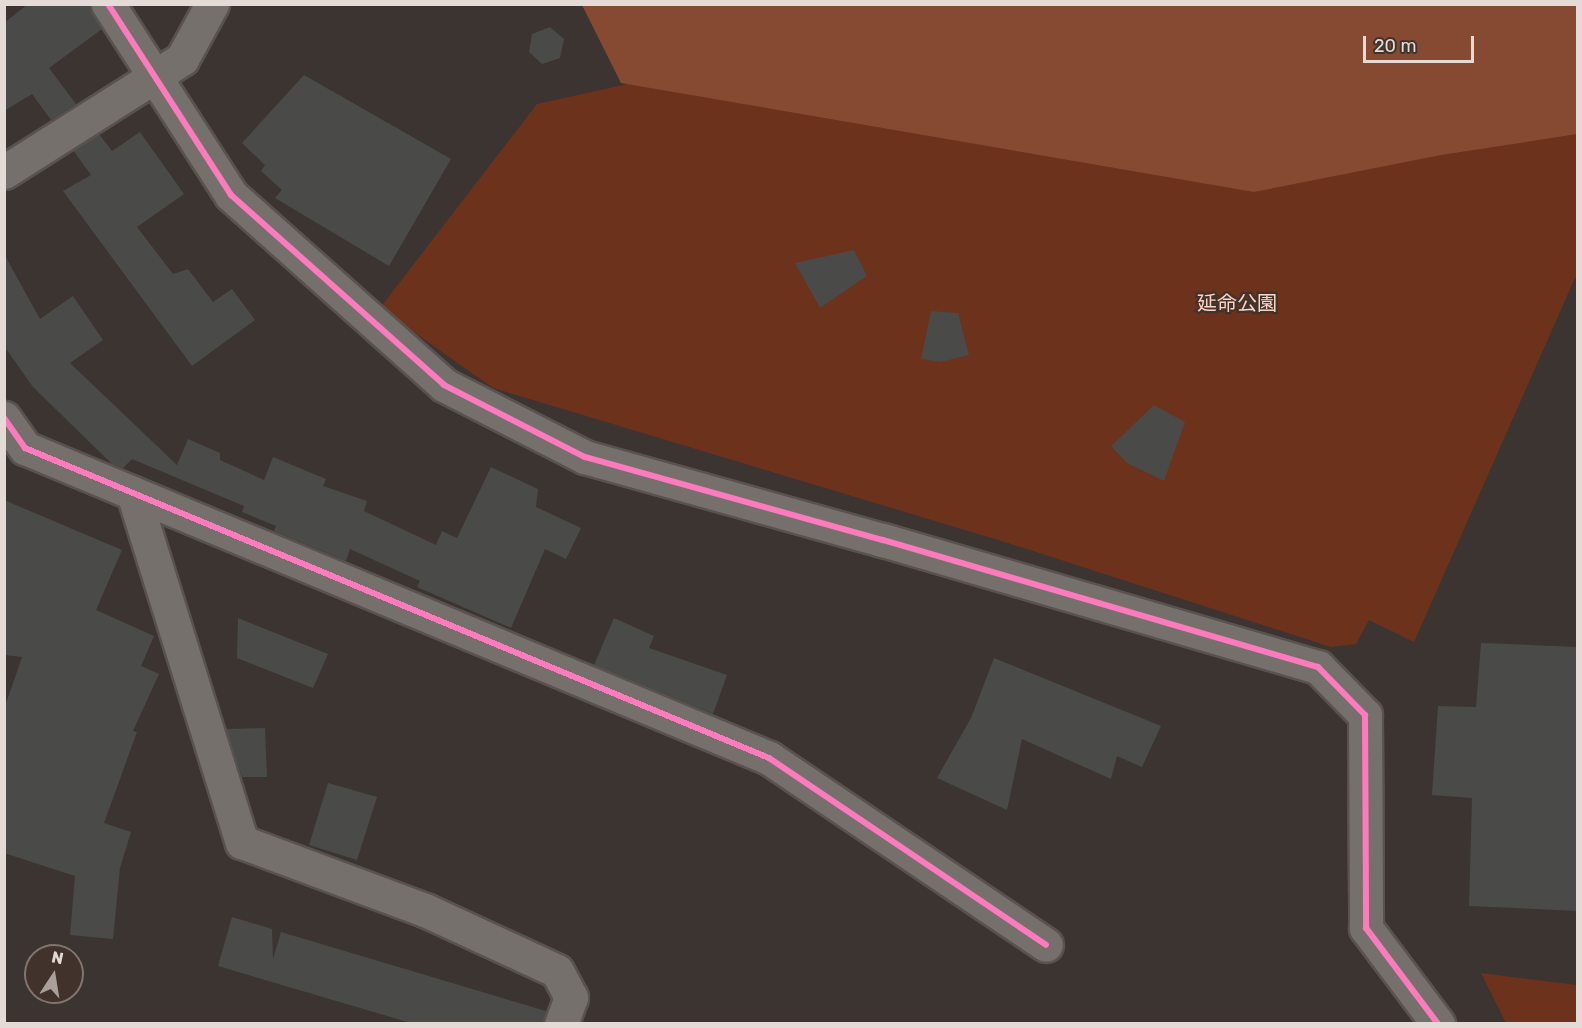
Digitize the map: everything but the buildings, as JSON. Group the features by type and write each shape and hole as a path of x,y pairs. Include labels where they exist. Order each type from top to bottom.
{"street":[{"path":"108,4 231,195 444,385 585,457 883,540 1318,667 1365,715 1366,928 1438,1023"},
{"path":"4,172 153,75 182,59 212,4"},
{"path":"4,418 25,447 769,758 1046,945"},
{"path":"133,492 242,842 425,910 557,970 571,997 561,1023"}],"green space":[{"name":"延命公園","path":"1577,5 1577,279 1575,278 1414,642 1369,620 1356,644 1331,647 1008,543 493,388 380,308 537,104 727,62"},
{"path":"1481,973 1577,985 1577,1023 1506,1023"}],"shaded area":[{"path":"582,5 1577,5 1577,134 1441,155 1254,192 621,83"}],"cycle path":[{"path":"108,4 231,195 444,385 585,457 883,540 1318,667 1365,715 1366,928 1438,1024"},
{"path":"4,418 25,448 769,758 1046,945"}]}
